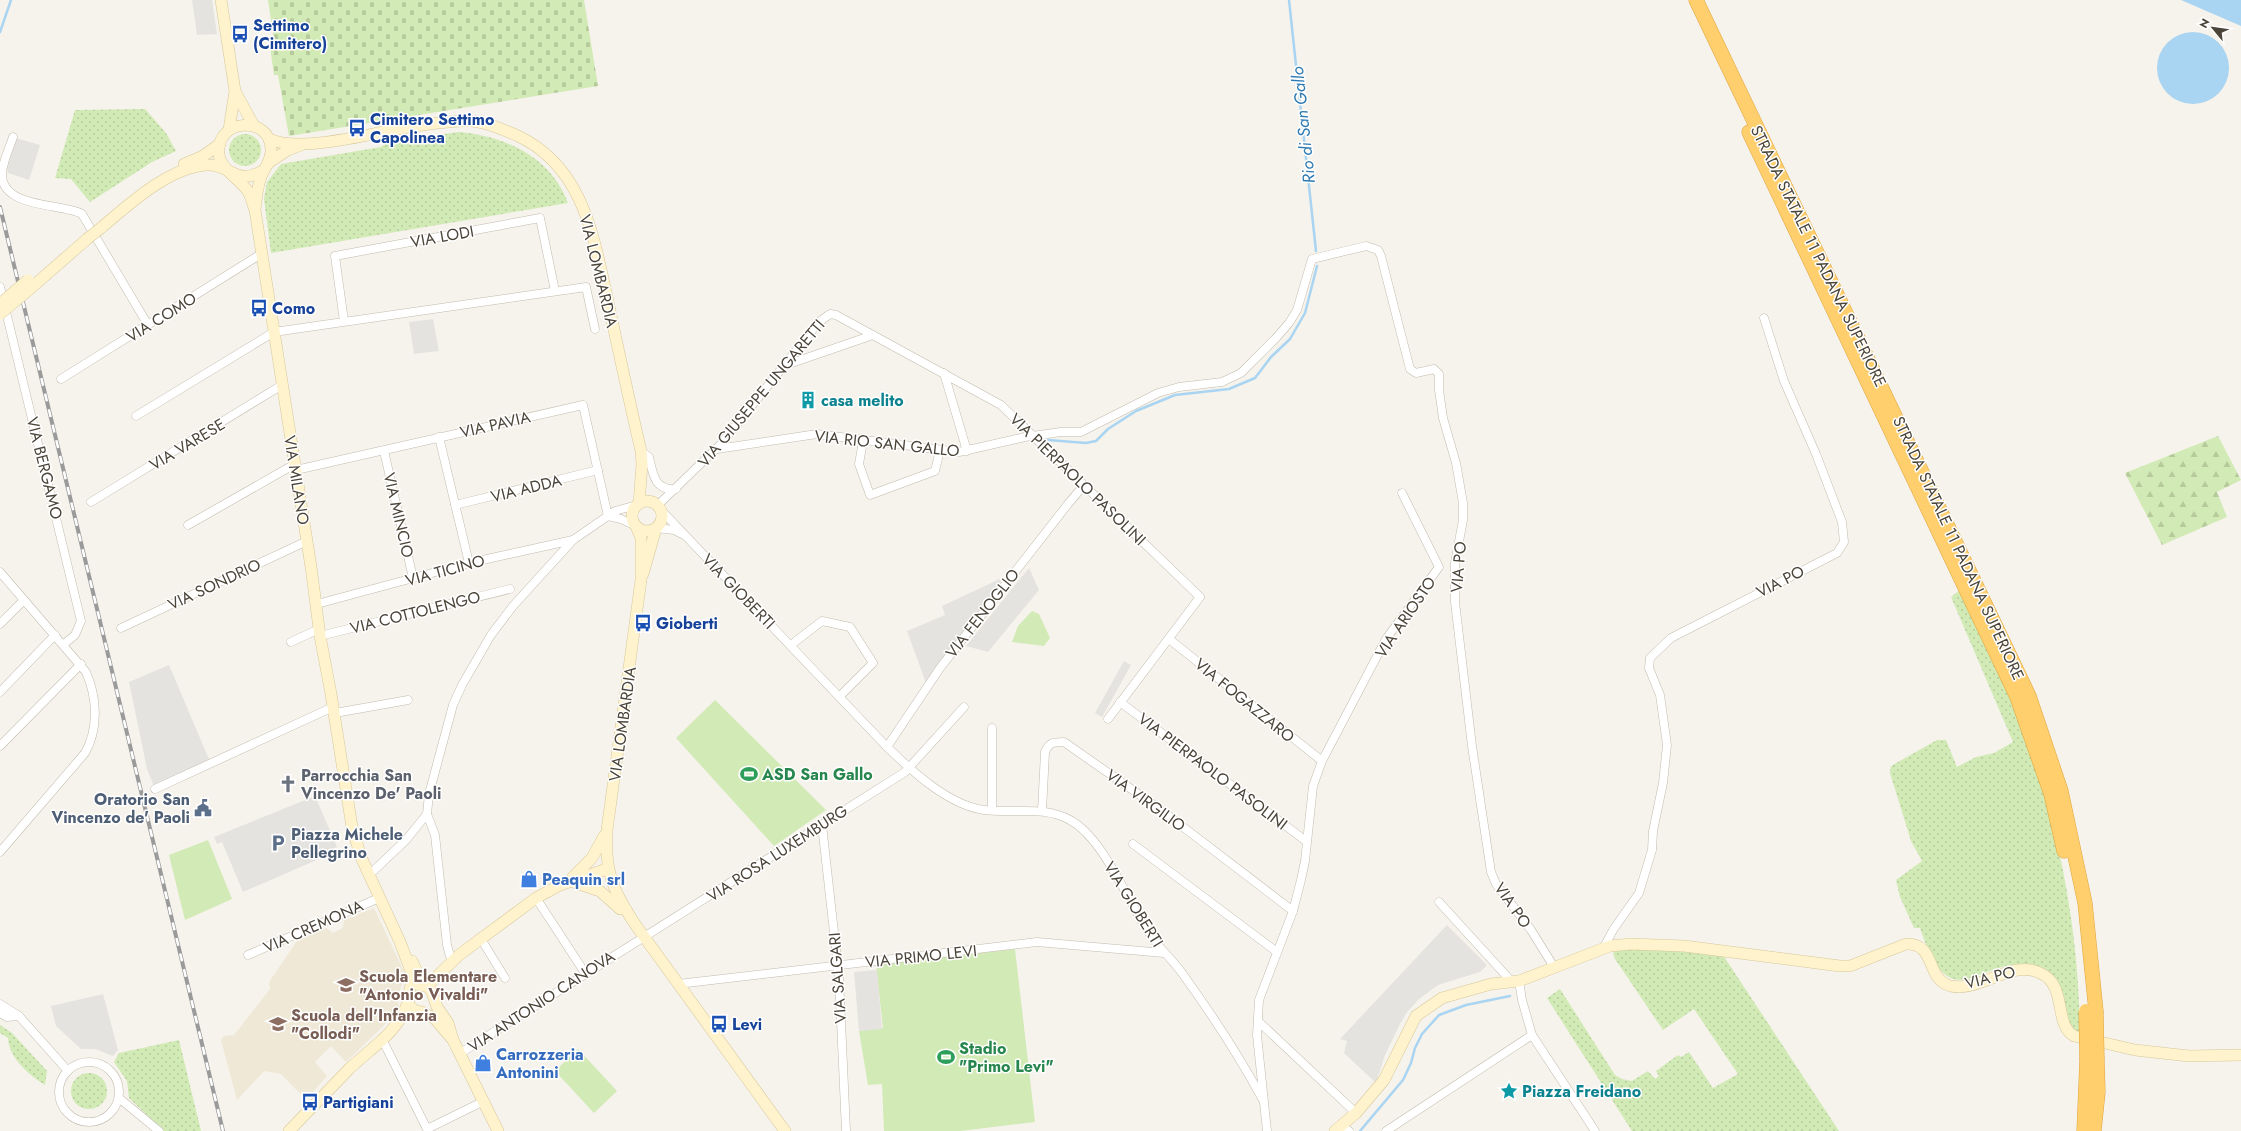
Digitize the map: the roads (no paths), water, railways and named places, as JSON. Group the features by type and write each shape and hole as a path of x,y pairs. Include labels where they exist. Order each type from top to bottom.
{"highway":[{"name":"STRADA STATALE 11 PADANA SUPERIORE","path":"1685,0 2017,697 2051,794 2075,898 2091,1011"},
{"name":"STRADA STATALE 11 PADANA SUPERIORE","path":"1696,0 2029,696 2061,791 2085,903 2092,1060 2083,1131"},
{"name":"STRADA STATALE 11 PADANA SUPERIORE","path":"2092,1060 2098,1092 2094,1131"},
{"path":"2098,1092 2099,1131"}],"street":[{"path":"0,304 29,284 146,183 173,168 203,156 220,144 229,130 235,91 221,0"},
{"path":"235,91 254,126"},
{"name":"VIA LOMBARDIA","path":"306,144 454,121 487,124 503,129 532,144 566,174 580,200 595,243 641,451 642,464 638,505"},
{"path":"229,130 241,124 254,126 260,129 269,139 276,142 306,144"},
{"path":"12,137 2,174 4,184 10,192 32,205 66,208 82,214 148,325"},
{"name":"VIA MILANO","path":"255,210 259,181 266,166 271,147 269,139"},
{"name":"VIA MILANO","path":"220,144 219,155 223,166 248,192 255,210 307,541 319,632 334,710 352,827 369,875 400,942 448,1023 459,1054 498,1131"},
{"path":"98,225 142,195 180,173 205,165 215,166 242,177 254,176 288,150 306,144"},
{"name":"VIA LODI","path":"344,321 335,256 540,218 555,291"},
{"name":"VIA PO","path":"1312,259 1366,246 1378,250 1381,256 1410,369 1416,373 1434,369 1440,374 1439,390 1443,418 1456,463 1463,503 1463,520 1455,563 1455,602 1472,746 1491,872 1496,884 1531,930 1554,967"},
{"name":"VIA COMO","path":"61,379 262,254"},
{"name":"VIA RIO SAN GALLO","path":"717,448 817,434 940,450 967,451 1024,437 1034,437 1061,432 1081,432 1158,393 1179,387 1222,382 1235,376 1276,338 1289,323 1297,310 1312,259"},
{"path":"0,314 29,284"},
{"path":"136,416 274,332 344,321 420,312 586,286 594,329"},
{"name":"VIA BERGAMO","path":"0,288 81,621 74,635 64,644"},
{"name":"VIA PIERPAOLO PASOLINI","path":"830,314 836,315 1001,404 1200,597 1108,719"},
{"name":"VIA GIUSEPPE UNGARETTI","path":"658,506 717,448 819,322 830,314"},
{"name":"VIA PO","path":"1603,949 1613,930 1639,893 1652,850 1653,831 1663,783 1667,745 1660,696 1649,668 1650,658 1671,638 1836,553 1844,542 1842,522 1816,454 1784,381 1764,318"},
{"path":"785,365 874,335"},
{"path":"944,373 967,451"},
{"name":"VIA VARESE","path":"91,502 282,385"},
{"name":"VIA PAVIA","path":"188,525 295,467 384,451 439,437 583,405 608,516"},
{"path":"439,437 469,564"},
{"path":"863,441 859,464 870,495 935,471 940,450"},
{"name":"VIA MINCIO","path":"384,451 414,578"},
{"path":"641,451 649,457 658,484 670,489 676,489"},
{"name":"VIA LOMBARDIA","path":"642,464 646,470 647,487 658,506"},
{"name":"VIA ADDA","path":"455,505 598,470"},
{"name":"VIA FENOGLIO","path":"887,746 940,668 1084,485"},
{"name":"VIA ARIOSTO","path":"1322,761 1386,639 1439,567 1402,493"},
{"path":"452,963 447,945 435,835 427,814 429,794 449,720 462,685 491,635 513,606 573,540 590,526 615,511 638,505 646,501 658,506 662,522 656,528"},
{"path":"636,526 632,516 638,505"},
{"name":"VIA GIOBERTI","path":"658,506 887,746 921,778 966,805 992,810 1042,811 1054,813 1072,820 1093,839 1136,913 1164,954 1180,971 1239,1057 1263,1100"},
{"path":"608,516 621,519 644,531 656,528 674,530 686,537"},
{"name":"VIA LOMBARDIA","path":"636,526 640,538 641,580"},
{"name":"VIA LOMBARDIA","path":"640,931 616,894 607,869 607,830 641,580 656,528"},
{"name":"VIA TICINO","path":"316,604 469,564 573,540"},
{"name":"VIA SONDRIO","path":"120,628 307,541"},
{"path":"0,572 81,664 90,682 95,714 92,736 85,753 0,852"},
{"name":"VIA COTTOLENGO","path":"319,632 510,589"},
{"path":"0,624 24,600"},
{"path":"791,645 822,621 850,628 873,663 840,696"},
{"path":"291,642 319,632"},
{"path":"0,692 55,635"},
{"name":"VIA FOGAZZARO","path":"1169,638 1322,761"},
{"path":"0,746 81,664"},
{"path":"155,789 334,710 408,700"},
{"name":"VIA PIERPAOLO PASOLINI","path":"1120,702 1306,841"},
{"path":"910,768 964,707"},
{"path":"992,728 992,810"},
{"name":"VIA VIRGILIO","path":"1042,811 1045,752 1048,745 1053,742 1064,742 1157,807 1293,911"},
{"path":"1267,1131 1257,1035 1259,1000 1293,911 1305,861 1313,786 1322,761"},
{"name":"VIA ROSA LUXEMBURG","path":"640,931 678,917 910,768"},
{"path":"369,875 406,840 427,814"},
{"name":"VIA SALGARI","path":"822,825 838,966 846,1131"},
{"path":"569,881 592,858 607,830"},
{"path":"1133,844 1277,952"},
{"path":"384,1038 398,1031 420,1011 430,1008 429,991 452,963 481,939 536,898 569,881 607,869"},
{"path":"569,881 600,890 640,931 785,1131"},
{"name":"VIA CREMONA","path":"248,955 379,898"},
{"path":"536,898 585,974"},
{"path":"1439,902 1516,982 1532,1035 1595,1131"},
{"name":"VIA ANTONIO CANOVA","path":"459,1054 585,974 640,931"},
{"path":"481,939 505,978"},
{"name":"VIA MILANO","path":"400,942 411,974 409,996 412,1008 435,1019 453,1040"},
{"name":"VIA PRIMO LEVI","path":"678,984 1037,942 1164,954"},
{"name":"VIA PO","path":"1342,1129 1384,1080 1416,1016 1428,1006 1442,998 1459,992 1491,984 1516,982 1603,949 1631,944 1684,946 1850,966 1906,944 1916,944 1923,948 1934,971 1941,980 1951,986 1967,986 2022,969 2040,973 2050,980 2055,989 2061,1006 2063,1023 2068,1032 2074,1036 2135,1050 2188,1056 2241,1055"},
{"path":"416,969 426,973 452,963"},
{"path":"289,1131 350,1068 384,1038 402,1017 409,996 416,986 429,991"},
{"path":"0,1004 19,1016 68,1070"},
{"path":"0,1013 7,1017 19,1016"},
{"path":"1258,1021 1356,1113"},
{"path":"1386,1131 1532,1035"},
{"path":"384,1038 427,1129 484,1101"},
{"path":"85,1062 103,1066 116,1079 119,1098 110,1114 93,1122 75,1119 62,1106 59,1087 68,1070 85,1062"},
{"path":"119,1098 159,1131"},
{"path":"93,1122 94,1131"}],"water":[{"path":"2181,0 2241,0 2241,26"},
{"path":"2193,32 2213,38 2223,48 2229,68 2223,88 2213,98 2193,104 2173,98 2163,88 2157,68 2163,48 2173,38"}],"waterway":[{"path":"0,32 11,0"},
{"name":"Rio di San Gallo","path":"1289,0 1316,251"},
{"path":"1048,440 1086,443 1096,441 1108,429 1136,411 1175,395 1229,389 1255,378 1271,357 1290,339 1305,313 1317,266"},
{"path":"1360,1131 1403,1080 1422,1034 1439,1015 1466,1005 1510,996"}],"railway":[{"path":"0,207 223,1131"}],"place":[{"name":"Settimo (Cimitero)","path":"240,34"},
{"name":"Cimitero Settimo Capolinea","path":"357,128"},
{"name":"Como","path":"259,308"},
{"name":"casa melito","path":"808,400"},
{"name":"Gioberti","path":"643,623"},
{"name":"ASD San Gallo","path":"749,774"},
{"name":"Parrocchia San Vincenzo De' Paoli","path":"288,784"},
{"name":"Oratorio San Vincenzo de' Paoli","path":"203,808"},
{"name":"Piazza Michele Pellegrino","path":"278,843"},
{"name":"Peaquin srl","path":"529,879"},
{"name":"Scuola Elementare \"Antonio Vivaldi\"","path":"346,985"},
{"name":"Scuola dell'Infanzia \"Collodi\"","path":"278,1024"},
{"name":"Levi","path":"719,1024"},
{"name":"Stadio \"Primo Levi\"","path":"946,1057"},
{"name":"Carrozzeria Antonini","path":"483,1063"},
{"name":"Piazza Freidano","path":"1509,1091"},
{"name":"Partigiani","path":"310,1102"}]}
